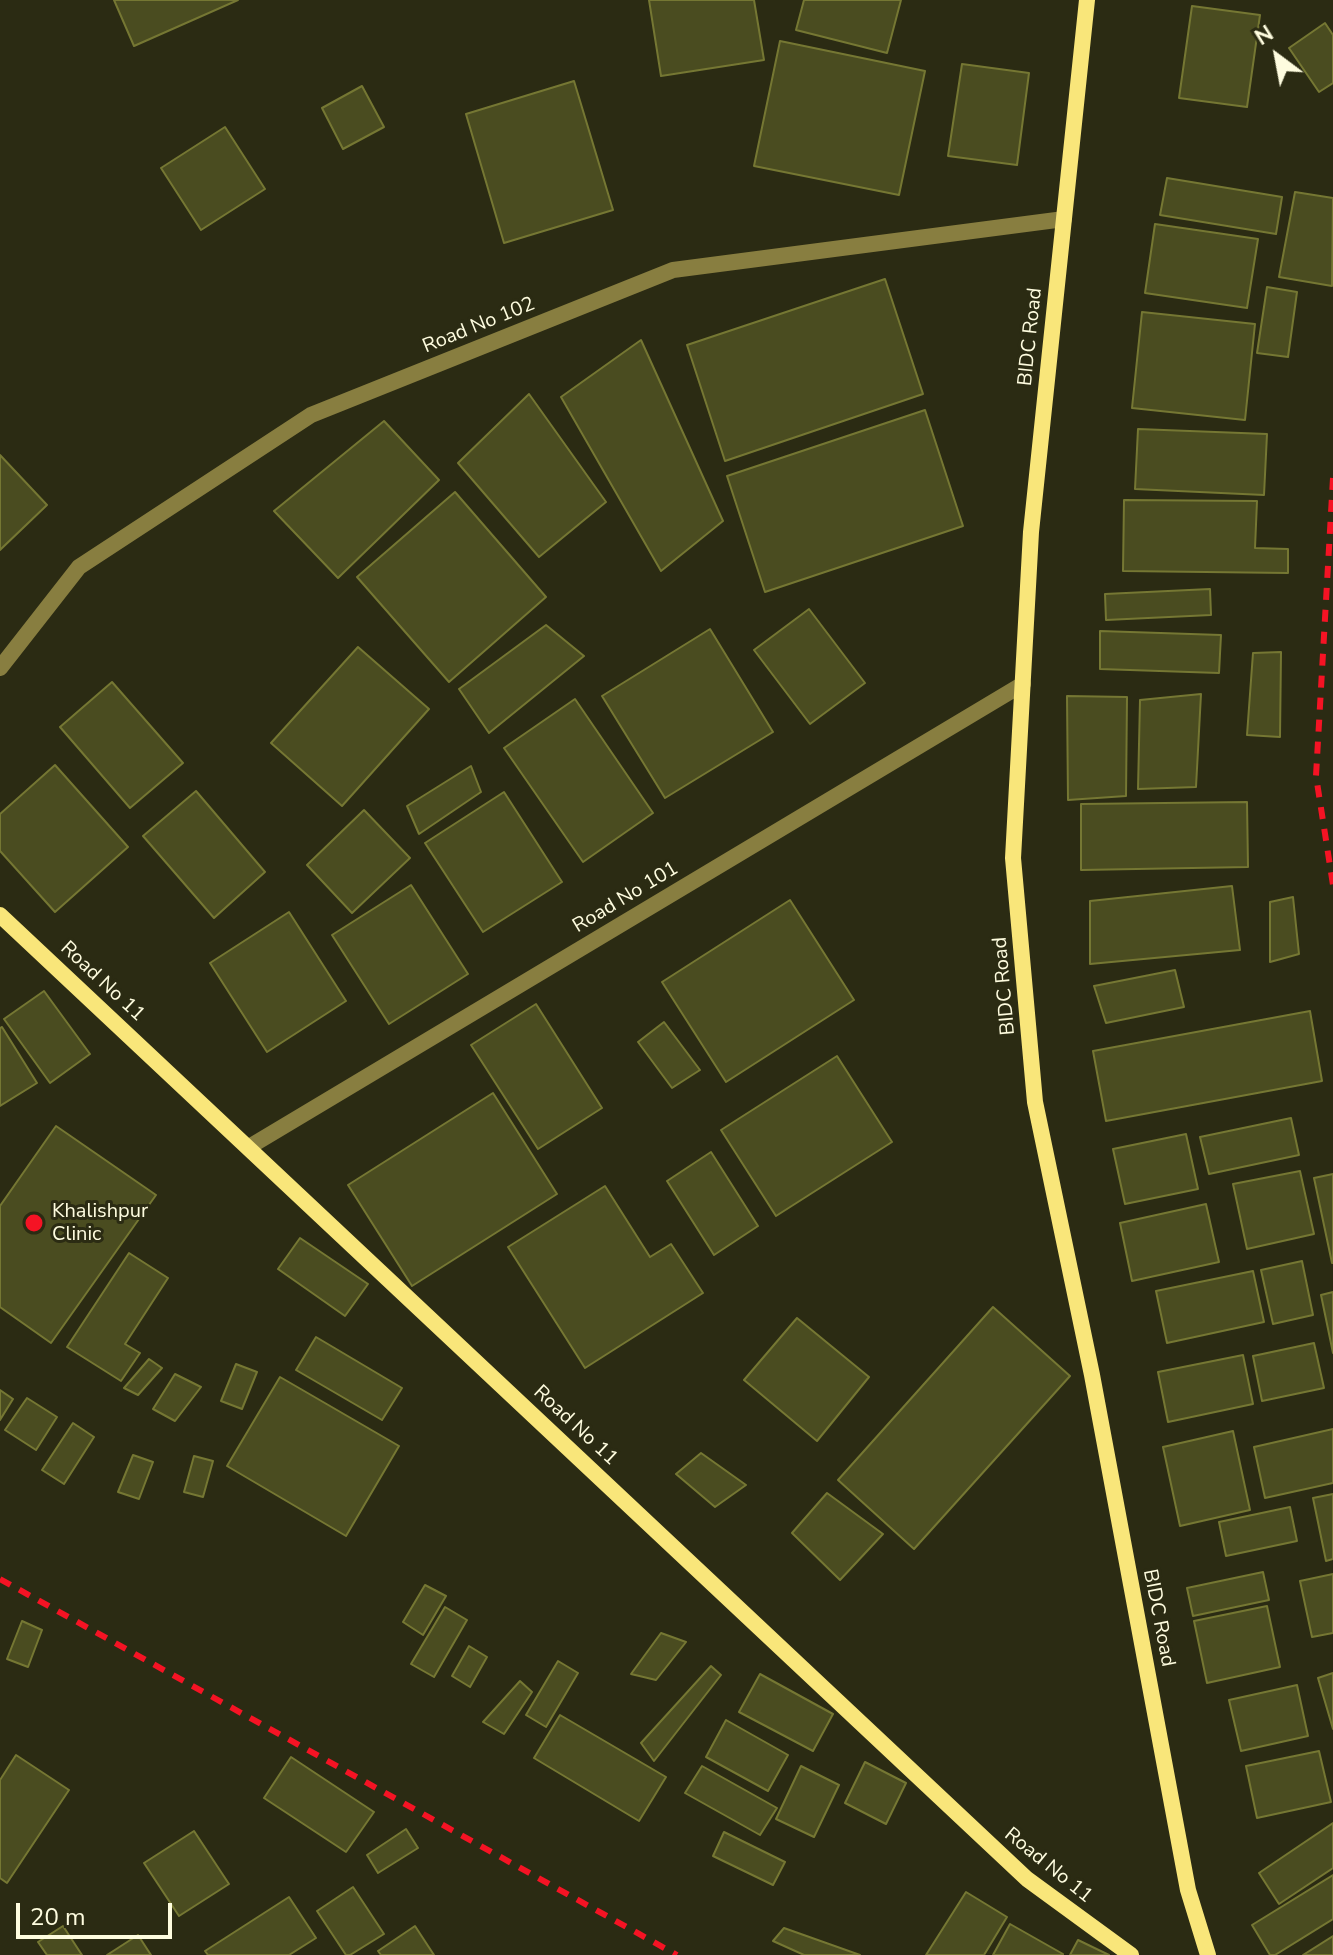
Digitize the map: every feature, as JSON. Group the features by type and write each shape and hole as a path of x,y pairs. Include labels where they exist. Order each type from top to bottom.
{"main road":[{"name":"BIDC Road","path":"1087,0 1031,532 1013,858 1035,1102 1092,1375 1188,1890 1208,1955"},
{"name":"Road No 11","path":"0,915 1027,1879 1131,1955"}],"street":[{"name":"Road No 102","path":"0,668 79,567 311,415 673,270 1064,219"},
{"name":"Road No 101","path":"249,1147 1023,684"}],"building":[{"path":"114,0 238,0 134,46"},
{"path":"649,0 754,0 764,60 661,76"},
{"path":"804,0 901,0 887,53 796,30"},
{"path":"1192,6 1260,15 1247,107 1179,98"},
{"path":"1325,23 1333,35 1333,83 1319,92 1289,48"},
{"path":"780,41 925,71 899,195 754,166"},
{"path":"962,64 1029,73 1017,165 948,156"},
{"path":"574,81 613,210 504,243 466,114"},
{"path":"362,86 384,127 343,149 322,108"},
{"path":"225,127 265,189 201,230 161,168"},
{"path":"1167,178 1282,197 1276,234 1160,215"},
{"path":"1295,192 1333,198 1332,286 1279,277"},
{"path":"1155,224 1258,239 1247,308 1145,293"},
{"path":"885,279 923,394 725,461 687,345"},
{"path":"1267,287 1297,292 1288,357 1257,353"},
{"path":"1142,312 1255,324 1245,420 1132,408"},
{"path":"641,340 723,521 661,571 561,397"},
{"path":"529,394 606,502 539,557 458,463"},
{"path":"925,410 963,526 765,592 727,476"},
{"path":"384,421 439,480 338,578 274,511"},
{"path":"1138,429 1267,434 1264,495 1135,489"},
{"path":"0,455 47,505 0,550"},
{"path":"455,492 546,597 449,682 357,577"},
{"path":"1124,500 1257,501 1255,548 1288,549 1288,573 1123,571"},
{"path":"1210,589 1211,615 1106,620 1105,594"},
{"path":"809,609 865,683 810,724 754,650"},
{"path":"546,625 584,656 489,733 459,689"},
{"path":"710,629 773,732 665,798 602,696"},
{"path":"1100,631 1221,635 1219,673 1100,669"},
{"path":"358,647 429,709 342,806 271,743"},
{"path":"1281,652 1280,737 1247,735 1253,653"},
{"path":"112,682 183,763 130,808 60,727"},
{"path":"1201,694 1196,787 1138,789 1140,700"},
{"path":"1067,696 1127,697 1126,796 1068,800"},
{"path":"575,699 653,813 583,862 504,748"},
{"path":"55,765 128,847 55,912 0,851 0,814"},
{"path":"471,766 481,792 419,834 407,806"},
{"path":"196,791 265,872 214,918 143,836"},
{"path":"504,792 562,882 483,932 425,843"},
{"path":"1247,802 1248,867 1081,870 1081,804"},
{"path":"364,810 410,858 352,913 307,865"},
{"path":"411,885 468,974 389,1024 332,935"},
{"path":"1232,886 1240,950 1090,964 1090,901"},
{"path":"1293,897 1299,954 1270,962 1270,902"},
{"path":"790,900 854,1000 726,1082 662,982"},
{"path":"289,912 346,1001 267,1052 210,963"},
{"path":"1175,970 1184,1007 1106,1023 1094,986"},
{"path":"44,991 90,1054 50,1083 4,1019"},
{"path":"536,1004 602,1108 538,1149 471,1045"},
{"path":"1310,1011 1322,1081 1106,1121 1093,1051"},
{"path":"664,1022 700,1070 672,1088 638,1042"},
{"path":"0,1028 37,1083 0,1106"},
{"path":"837,1056 892,1142 776,1216 721,1130"},
{"path":"493,1093 557,1194 412,1286 348,1185"},
{"path":"1291,1118 1299,1155 1209,1174 1200,1137"},
{"path":"56,1126 156,1195 51,1343 0,1307 0,1206"},
{"path":"1186,1134 1198,1189 1125,1204 1113,1149"},
{"path":"711,1152 758,1226 714,1255 667,1181"},
{"path":"1300,1171 1314,1234 1247,1249 1233,1184"},
{"path":"1333,1174 1333,1263 1332,1263 1314,1178"},
{"path":"605,1186 650,1257 671,1244 703,1293 585,1368 508,1247"},
{"path":"1206,1204 1219,1262 1132,1281 1120,1223"},
{"path":"300,1238 368,1284 345,1316 278,1269"},
{"path":"129,1253 168,1278 125,1344 140,1353 121,1381 67,1347"},
{"path":"1302,1261 1313,1315 1273,1324 1261,1270"},
{"path":"1253,1271 1264,1322 1167,1343 1156,1291"},
{"path":"1333,1292 1333,1353 1321,1295"},
{"path":"993,1307 1070,1376 914,1549 838,1480"},
{"path":"797,1318 869,1377 817,1441 744,1380"},
{"path":"316,1337 402,1388 382,1420 296,1370"},
{"path":"1314,1343 1324,1388 1262,1401 1253,1356"},
{"path":"1243,1355 1253,1404 1168,1422 1158,1372"},
{"path":"149,1359 162,1368 138,1395 124,1388"},
{"path":"236,1364 257,1372 242,1409 221,1401"},
{"path":"175,1374 201,1387 175,1421 153,1409"},
{"path":"280,1377 399,1446 346,1536 227,1466"},
{"path":"0,1390 13,1399 0,1420"},
{"path":"27,1398 57,1417 36,1450 5,1430"},
{"path":"73,1423 94,1437 64,1484 42,1470"},
{"path":"1333,1429 1333,1483 1265,1498 1254,1447"},
{"path":"1233,1431 1250,1510 1180,1526 1163,1447"},
{"path":"701,1453 746,1485 715,1507 676,1474"},
{"path":"133,1455 153,1462 139,1499 118,1492"},
{"path":"194,1456 213,1461 203,1497 184,1492"},
{"path":"827,1493 883,1534 840,1580 792,1533"},
{"path":"1333,1494 1333,1559 1326,1561 1313,1498"},
{"path":"1290,1507 1297,1541 1226,1556 1219,1522"},
{"path":"1263,1572 1269,1600 1193,1616 1187,1588"},
{"path":"1333,1574 1333,1633 1312,1637 1300,1581"},
{"path":"425,1585 446,1596 423,1635 403,1622"},
{"path":"1267,1606 1280,1667 1207,1683 1194,1621"},
{"path":"445,1607 467,1620 434,1677 411,1664"},
{"path":"22,1621 42,1630 28,1667 7,1659"},
{"path":"661,1633 686,1642 656,1680 631,1674"},
{"path":"469,1646 487,1657 470,1687 452,1676"},
{"path":"558,1661 578,1673 546,1727 526,1715"},
{"path":"711,1666 721,1675 654,1761 641,1743"},
{"path":"1333,1673 1333,1729 1318,1678"},
{"path":"760,1674 833,1714 813,1751 739,1712"},
{"path":"520,1681 532,1692 504,1734 483,1722"},
{"path":"1297,1685 1308,1736 1241,1751 1229,1700"},
{"path":"560,1715 666,1777 639,1821 534,1758"},
{"path":"726,1720 788,1755 768,1791 706,1757"},
{"path":"1319,1751 1331,1802 1257,1818 1246,1766"},
{"path":"16,1755 69,1790 7,1883 0,1878 0,1780"},
{"path":"291,1757 374,1812 346,1852 264,1798"},
{"path":"865,1762 906,1783 886,1824 845,1803"},
{"path":"702,1766 777,1808 760,1835 685,1793"},
{"path":"801,1766 839,1785 814,1837 776,1819"},
{"path":"1333,1823 1333,1868 1279,1904 1259,1873"},
{"path":"406,1829 418,1848 378,1873 367,1855"},
{"path":"194,1831 229,1884 179,1916 144,1863"},
{"path":"724,1832 785,1862 773,1885 713,1856"},
{"path":"1333,1875 1333,1919 1275,1955 1270,1955 1252,1925"},
{"path":"353,1887 384,1934 346,1955 317,1911"},
{"path":"966,1892 1007,1917 984,1955 926,1955"},
{"path":"289,1897 316,1938 289,1955 208,1955 205,1951"},
{"path":"1010,1924 1063,1954 1063,1955 993,1955"},
{"path":"63,1926 82,1955 47,1955 38,1942"},
{"path":"415,1926 434,1955 381,1955 378,1951"},
{"path":"784,1928 860,1955 804,1955 773,1941"},
{"path":"138,1935 151,1955 107,1955"},
{"path":"1333,1936 1333,1955 1303,1955"},
{"path":"1078,1940 1109,1955 1070,1955"}],"railway":[{"path":"1333,478 1316,776 1333,885"},
{"path":"0,1579 677,1955"}],"place":[{"name":"Khalishpur Clinic","path":"34,1223"}]}
